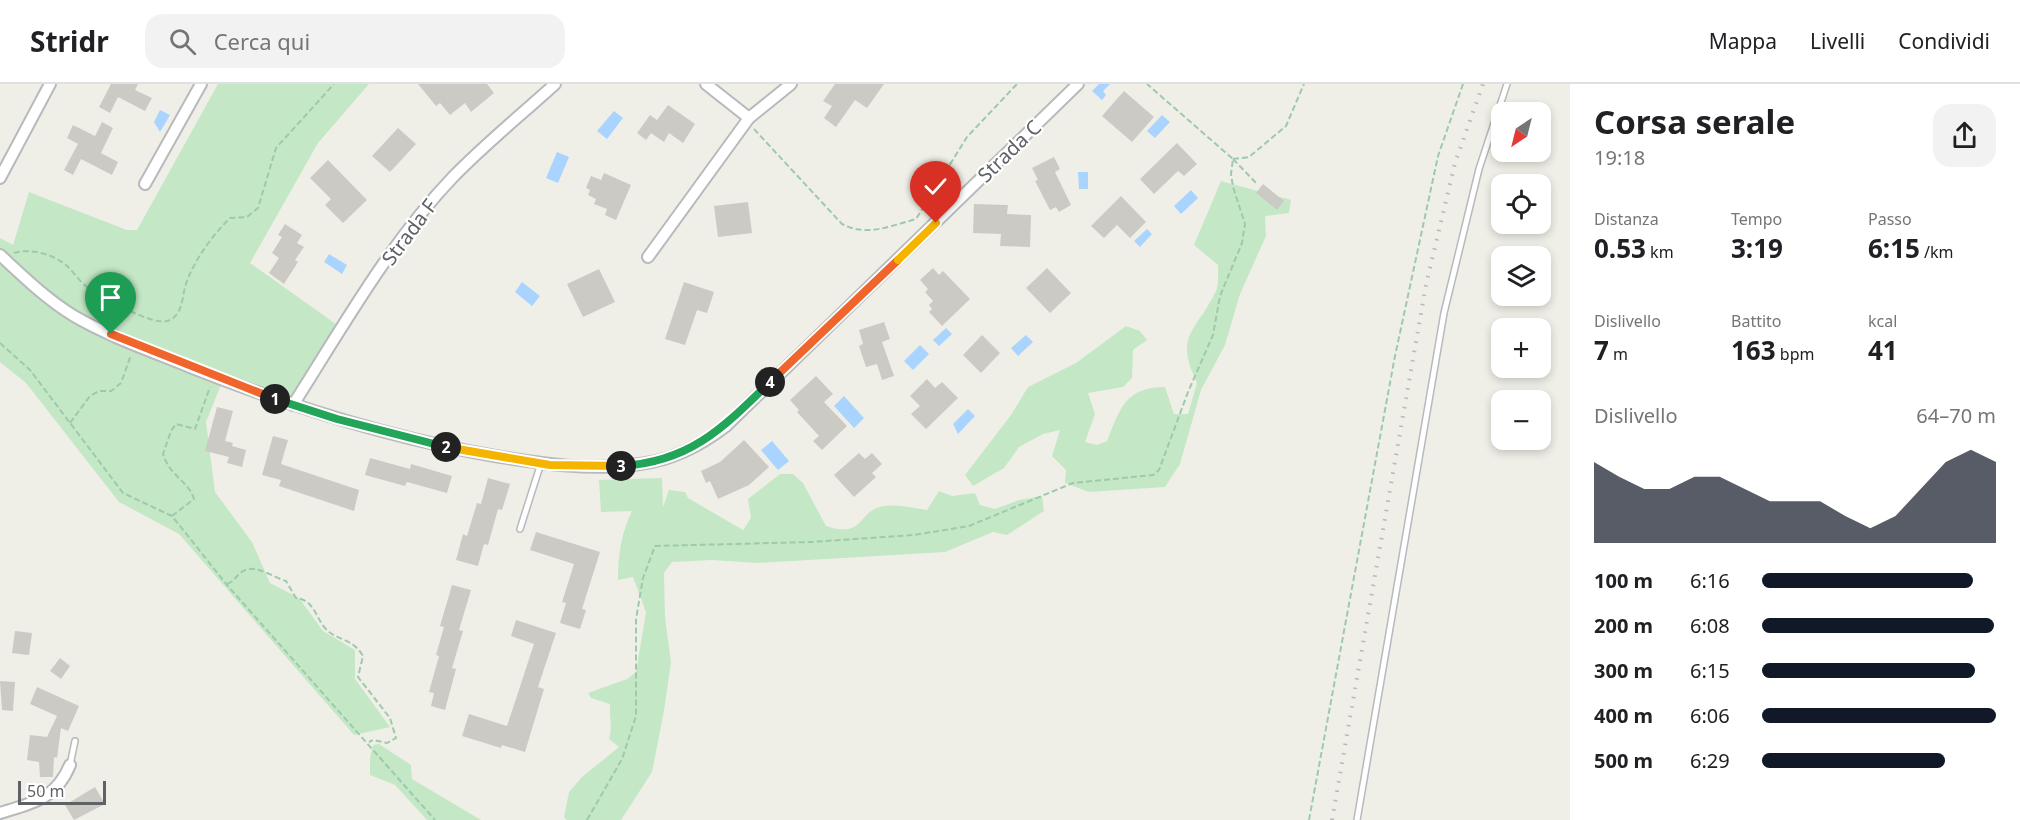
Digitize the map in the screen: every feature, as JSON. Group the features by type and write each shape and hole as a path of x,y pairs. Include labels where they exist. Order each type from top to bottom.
{"street":[{"path":"0,178 50,84"},
{"path":"145,184 201,84"},
{"name":"Strada F","path":"293,405 362,296 423,212 454,177 555,84"},
{"path":"706,84 749,118"},
{"path":"648,257 749,118 791,84"},
{"name":"Strada C","path":"2,257 36,289 66,311 135,344 293,405 435,445 541,463 595,467 640,464 675,456 726,426 1078,84"},
{"path":"0,813 43,798 54,791 70,765"}],"lane":[{"path":"1357,820 1444,313 1479,169 1507,84"},
{"path":"520,529 541,463"},
{"path":"70,765 75,741"}],"path":[{"path":"2,257 30,251 51,257 68,266 87,287 136,313 162,323 172,320 179,311 186,285 212,237 230,218 247,217 258,208 276,148 334,84"},
{"path":"749,118 754,130 842,224 855,231 872,231 916,219 967,137 1017,84"},
{"path":"1147,84 1233,159 1258,185"},
{"path":"1233,159 1249,157 1286,126 1304,84"},
{"path":"1310,820 1395,356 1438,156 1463,84"},
{"path":"587,820 621,759 636,716 636,619 643,578 655,546 811,542 914,534 958,528 969,526 1073,483 1154,475 1159,470 1188,392 1214,335 1220,296 1242,243 1245,224 1233,187 1231,174 1233,159"},
{"path":"0,343 30,370 123,493 172,516 227,584 369,742 435,820"},
{"path":"70,423 90,396 99,391 111,391 121,383 135,344"},
{"path":"172,516 194,499 191,489 175,477 166,464 163,454 176,424 195,429 200,420 201,408 213,376"},
{"path":"227,584 234,581 244,570 250,569 286,581 296,598 303,598 316,610 325,629 351,642 359,649 363,656 358,677 390,718 396,738 387,743 373,740 369,742"}],"green space":[{"path":"218,84 369,84 318,143 250,263 340,327 293,405 223,380 206,422 215,492 252,542 270,583 299,598 323,631 355,650 355,679 390,727 354,735 179,534 119,502 26,383 0,362 0,238 13,245 29,192 127,230 137,230"},
{"path":"1221,181 1291,200 1289,213 1265,216 1266,236 1240,294 1225,345 1201,390 1180,464 1165,487 1089,492 1065,483 1066,470 1052,456 1060,430 1043,434 1019,447 1004,468 973,486 965,475 1011,415 1028,387 1076,363 1126,326 1140,331 1147,340 1133,350 1132,378 1123,387 1088,393 1095,414 1085,442 1097,445 1107,441 1126,402 1141,391 1152,388 1165,387 1174,414 1188,414 1197,383 1190,367 1187,344 1194,326 1215,293 1218,280 1218,265 1194,245"},
{"path":"780,474 793,474 803,483 826,526 838,529 854,527 873,510 880,507 898,506 927,510 939,491 952,496 975,493 980,505 995,509 1019,500 1042,496 1044,511 1007,535 993,532 945,552 757,563 712,560 672,562 664,573 665,617 671,662 652,772 621,820 567,820 564,817 569,792 582,777 619,747 609,739 610,704 591,698 588,693 627,679 636,672 646,612 633,577 618,580 621,545 632,511 601,512 599,480 662,478 663,507 669,490 685,492 688,498 743,530 751,518 748,499"},
{"path":"379,744 411,765 412,779 481,820 427,820 395,785 370,775 373,745"}],"water":[{"path":"1099,84 1110,84 1103,91 1106,95 1102,100 1092,91"},
{"path":"160,110 170,115 160,132 154,122"},
{"path":"614,111 623,118 607,139 597,131"},
{"path":"1162,115 1170,122 1155,138 1147,131"},
{"path":"557,152 569,157 558,183 546,178"},
{"path":"1078,172 1088,172 1088,189 1079,189"},
{"path":"1191,190 1198,198 1181,214 1174,206"},
{"path":"1147,229 1152,234 1140,247 1134,241"},
{"path":"329,254 347,265 342,274 324,262"},
{"path":"522,282 540,296 532,306 515,292"},
{"path":"946,328 952,334 939,346 933,340"},
{"path":"1026,335 1033,342 1018,356 1011,348"},
{"path":"920,345 929,354 913,370 904,361"},
{"path":"844,396 864,418 854,428 834,406"},
{"path":"968,409 975,416 958,434 953,424"},
{"path":"772,441 789,461 778,470 761,450"}],"building":[{"path":"111,84 138,84 135,90 152,98 145,111 118,97 110,113 99,107"},
{"path":"418,84 487,84 494,93 471,112 465,103 450,115 440,103 436,106"},
{"path":"835,84 884,84 867,108 855,100 836,127 824,118 832,106 823,101"},
{"path":"1124,91 1154,117 1132,142 1102,116"},
{"path":"668,105 695,124 683,143 669,133 664,142 651,133 646,140 637,133 650,115 657,120"},
{"path":"102,122 113,128 101,153 118,162 112,175 81,159 73,175 64,170 78,144 67,138 73,125 95,136"},
{"path":"398,128 416,144 390,172 372,156"},
{"path":"1177,143 1197,164 1184,176 1178,171 1154,194 1140,179"},
{"path":"1054,157 1060,169 1055,172 1071,205 1059,212 1056,207 1050,210 1035,181 1038,180 1032,168"},
{"path":"328,160 367,200 343,223 325,205 331,199 310,178"},
{"path":"604,173 631,185 616,220 605,215 607,209 594,204 596,199 588,195 590,190 586,188 591,176 601,180"},
{"path":"1263,184 1284,201 1277,210 1256,193"},
{"path":"1121,196 1146,222 1130,238 1117,225 1104,238 1091,226"},
{"path":"748,202 752,233 718,237 714,206"},
{"path":"974,204 1008,205 1007,214 1031,215 1030,247 1000,246 1001,234 973,233"},
{"path":"285,224 302,235 297,243 304,247 295,260 298,262 284,284 269,273 279,258 272,253 282,237 278,235"},
{"path":"933,268 939,275 943,271 970,299 942,326 929,312 932,309 929,305 933,301 925,292 928,289 920,280"},
{"path":"1047,268 1071,293 1050,313 1026,288"},
{"path":"599,269 615,302 583,317 567,284"},
{"path":"684,282 714,292 707,313 697,310 685,345 665,339"},
{"path":"884,322 890,339 882,342 894,376 882,380 877,364 866,367 859,346 863,344 859,330"},
{"path":"982,335 1000,353 981,373 963,355"},
{"path":"816,376 833,394 824,402 847,426 822,450 813,441 819,436 797,412 799,410 790,400"},
{"path":"927,379 935,388 942,382 958,398 926,429 911,414 920,406 910,396"},
{"path":"217,407 233,411 225,441 233,443 232,446 246,450 242,467 227,463 229,457 205,451"},
{"path":"273,436 288,440 281,464 359,490 354,511 279,486 281,480 262,475"},
{"path":"744,440 769,467 749,485 718,499 710,481 706,483 701,471 720,462"},
{"path":"859,453 865,459 872,453 882,464 872,473 876,477 854,497 834,475"},
{"path":"370,458 410,469 411,464 452,476 447,493 407,482 405,486 365,475"},
{"path":"488,478 510,484 502,510 498,509 488,545 484,544 478,566 456,560 463,534 467,536 477,503 481,504"},
{"path":"536,532 600,552 582,609 586,610 580,629 560,623 566,603 562,602 574,564 530,550"},
{"path":"452,585 471,590 459,630 463,631 452,668 456,669 445,710 431,706 434,693 429,692 444,627 440,626"},
{"path":"516,620 556,633 538,687 544,689 525,752 502,745 501,748 462,736 469,714 507,726 534,644 511,636"},
{"path":"15,631 32,633 29,655 12,653"},
{"path":"60,658 70,666 61,679 50,671"},
{"path":"0,681 15,682 13,711 2,710"},
{"path":"37,687 79,706 68,731 61,728 57,758 54,757 53,777 40,777 39,762 27,760 30,735 47,737 57,716 30,704"},
{"path":"95,787 105,804 74,820 65,805"}],"railway":[{"path":"1332,820 1426,285 1455,163 1483,84"}],"route":[{"path":"111,334 174,361 293,405 435,445 550,465 595,467 640,464 666,459 691,450 726,426 936,223"}]}
